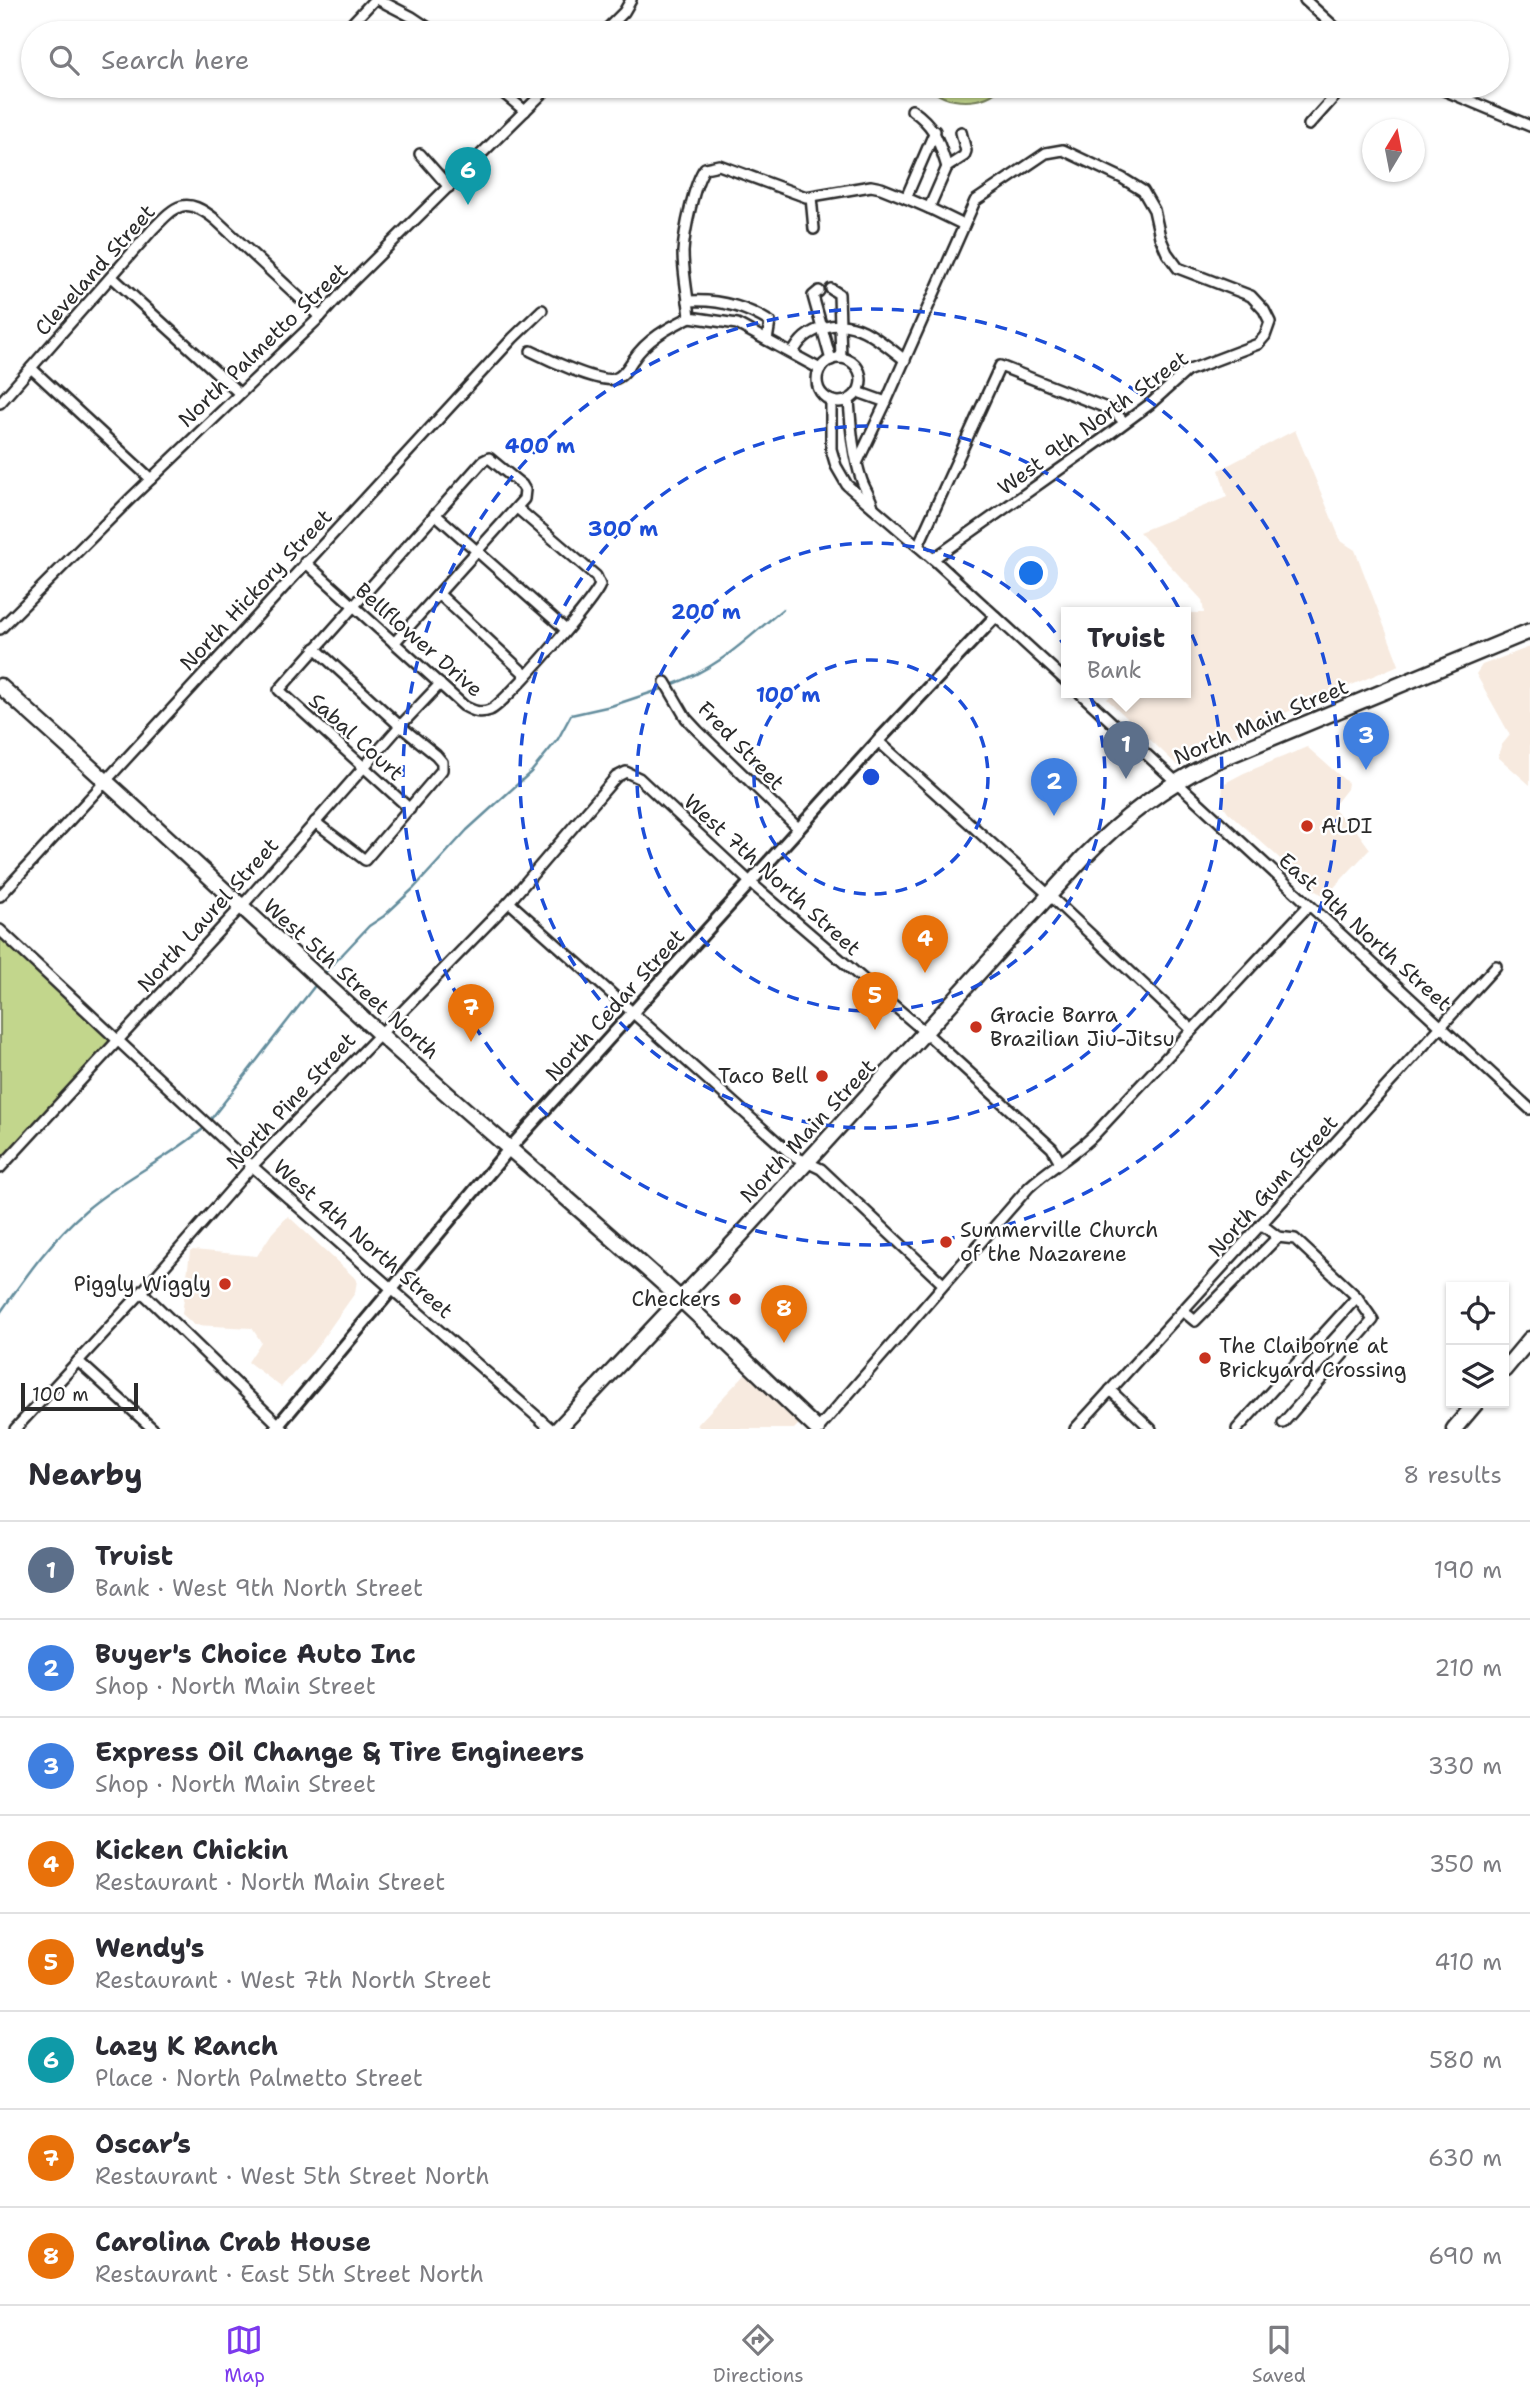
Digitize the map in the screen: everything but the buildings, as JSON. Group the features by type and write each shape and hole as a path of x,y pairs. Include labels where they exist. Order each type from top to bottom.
{"main road":[{"name":"North Main Street","path":"558,1429 926,1033 1102,839 1175,782 1211,763 1530,631"},
{"name":"West 5th Street North","path":"0,686 106,780 379,1033 680,1298 817,1429"},
{"path":"1509,1364 1530,1339"},
{"path":"1454,1429 1472,1408"}],"street":[{"path":"354,21 374,0"},
{"path":"379,0 416,21"},
{"path":"398,10 403,0"},
{"path":"615,21 631,0"},
{"path":"1305,0 1328,21"},
{"path":"509,98 525,111"},
{"name":"North Palmetto Street","path":"0,629 239,393 320,317 538,98"},
{"path":"1309,125 1333,98"},
{"path":"1463,98 1530,126"},
{"path":"912,110 935,131 947,167"},
{"path":"906,198 935,131"},
{"path":"929,208 947,167 964,156 966,151 961,132"},
{"name":"West 9th North Street","path":"858,461 975,201 1040,156 1063,150 1143,191 1154,210 1167,253 1178,268 1251,296 1264,310 1270,323 1265,336 1258,344 1187,371 1150,404 933,559"},
{"path":"420,154 449,187"},
{"path":"690,317 683,251 692,200 700,174 705,168 719,165 806,198 871,186 881,188 964,225"},
{"path":"811,197 814,229"},
{"name":"Cleveland Street","path":"0,402 171,211 183,205 190,204 202,209 216,220 320,317"},
{"path":"112,278 239,393"},
{"path":"831,289 839,294 841,358"},
{"path":"819,290 813,296 831,360"},
{"path":"688,301 702,300 744,307 770,322 767,340"},
{"name":"North Hickory Street","path":"0,896 305,562 542,310"},
{"path":"531,351 562,366 614,379 628,368 654,338 690,317 737,324 820,369"},
{"path":"793,353 802,339 821,328 853,326 865,331 905,360"},
{"path":"841,358 855,364 862,384 849,401 841,403 831,401 821,394 817,380 820,369 831,360 841,358"},
{"path":"918,547 1000,366 1114,411 1123,421"},
{"path":"32,368 151,479"},
{"path":"858,392 886,402"},
{"path":"831,401 831,449 836,467 850,488 933,559 1061,676"},
{"path":"849,401 851,429 862,481 873,507"},
{"path":"315,822 365,860 442,769 442,762 315,648 482,461 489,458 522,485 525,490 524,499 394,643"},
{"path":"850,488 862,481"},
{"name":"Bellflower Drive","path":"305,562 464,706 476,712 491,710 526,675 598,590 599,581 517,508"},
{"path":"435,513 566,630"},
{"path":"439,593 526,675"},
{"name":"North Cedar Street","path":"279,1428 510,1148 878,741 995,617"},
{"name":"Sabal Court","path":"315,648 279,690 410,809"},
{"name":"Fred Street","path":"665,682 686,718 799,829"},
{"name":"North Laurel Street","path":"0,1168 241,907 440,684"},
{"path":"1085,698 1175,782"},
{"path":"878,741 1050,896 1192,1030"},
{"name":"West 7th North Street","path":"626,772 639,778 751,883 926,1033 1052,1148 1060,1162"},
{"name":"North Pine Street","path":"15,1429 142,1292 252,1166 509,902 616,777 626,772"},
{"name":"East 9th North Street","path":"1175,782 1530,1109"},
{"path":"509,902 792,1155 821,1169 943,1284"},
{"path":"817,1429 1029,1187 1074,1154 1094,1135 1309,905"},
{"name":"West 4th North Street","path":"0,930 252,1166 551,1429"},
{"name":"North Gum Street","path":"1075,1429 1496,966"},
{"path":"1261,1224 1278,1237 1295,1239 1357,1297 1373,1320 1283,1427"},
{"path":"1183,1311 1195,1321 1278,1237"},
{"path":"142,1292 279,1428"},
{"path":"1237,1429 1357,1297"},
{"path":"78,1361 153,1429"},
{"path":"1110,1390 1151,1429"}],"shaded area":[{"path":"1295,430 1341,541 1355,550 1399,665 1266,721 1177,765 1107,699 1191,698 1191,613 1204,613 1202,600 1139,532 1227,497 1219,470"},
{"path":"1530,647 1530,785 1498,757 1501,746 1510,735 1476,674 1482,665"},
{"path":"1307,747 1348,783 1347,789 1332,808 1356,830 1370,849 1326,896 1317,892 1228,812 1222,803 1223,784"},
{"path":"288,1216 357,1280 355,1293 313,1352 281,1387 248,1362 261,1342 252,1328 194,1325 182,1314 190,1252 193,1250 257,1256 272,1233"},
{"path":"746,1373 799,1424 794,1429 701,1429 697,1425"}],"green space":[{"path":"947,98 983,98 965,101"},
{"path":"0,930 118,1040 0,1168"}],"waterway":[{"path":"671,685 718,661 783,609"},
{"path":"323,975 369,926 414,888 467,830 531,772 558,739 571,715 611,706 665,688"},
{"path":"211,1119 317,983"},
{"path":"0,1313 50,1246 86,1210 204,1128"}],"place":[{"name":"Lazy K Ranch","path":"468,205"},
{"name":"Express Oil Change & Tire Engineers","path":"1366,770"},
{"name":"Truist","path":"1126,779"},
{"name":"Buyer's Choice Auto Inc","path":"1054,816"},
{"name":"ALDI","path":"1307,826"},
{"name":"Kicken Chickin","path":"925,973"},
{"name":"Gracie Barra Brazilian Jiu-Jitsu","path":"976,1027"},
{"name":"Wendy's","path":"875,1030"},
{"name":"Oscar’s","path":"471,1042"},
{"name":"Taco Bell","path":"822,1076"},
{"name":"Summerville Church of the Nazarene","path":"946,1242"},
{"name":"Piggly Wiggly","path":"225,1284"},
{"name":"Checkers","path":"735,1299"},
{"name":"Carolina Crab House","path":"784,1343"},
{"name":"The Claiborne at Brickyard Crossing","path":"1205,1358"}]}
